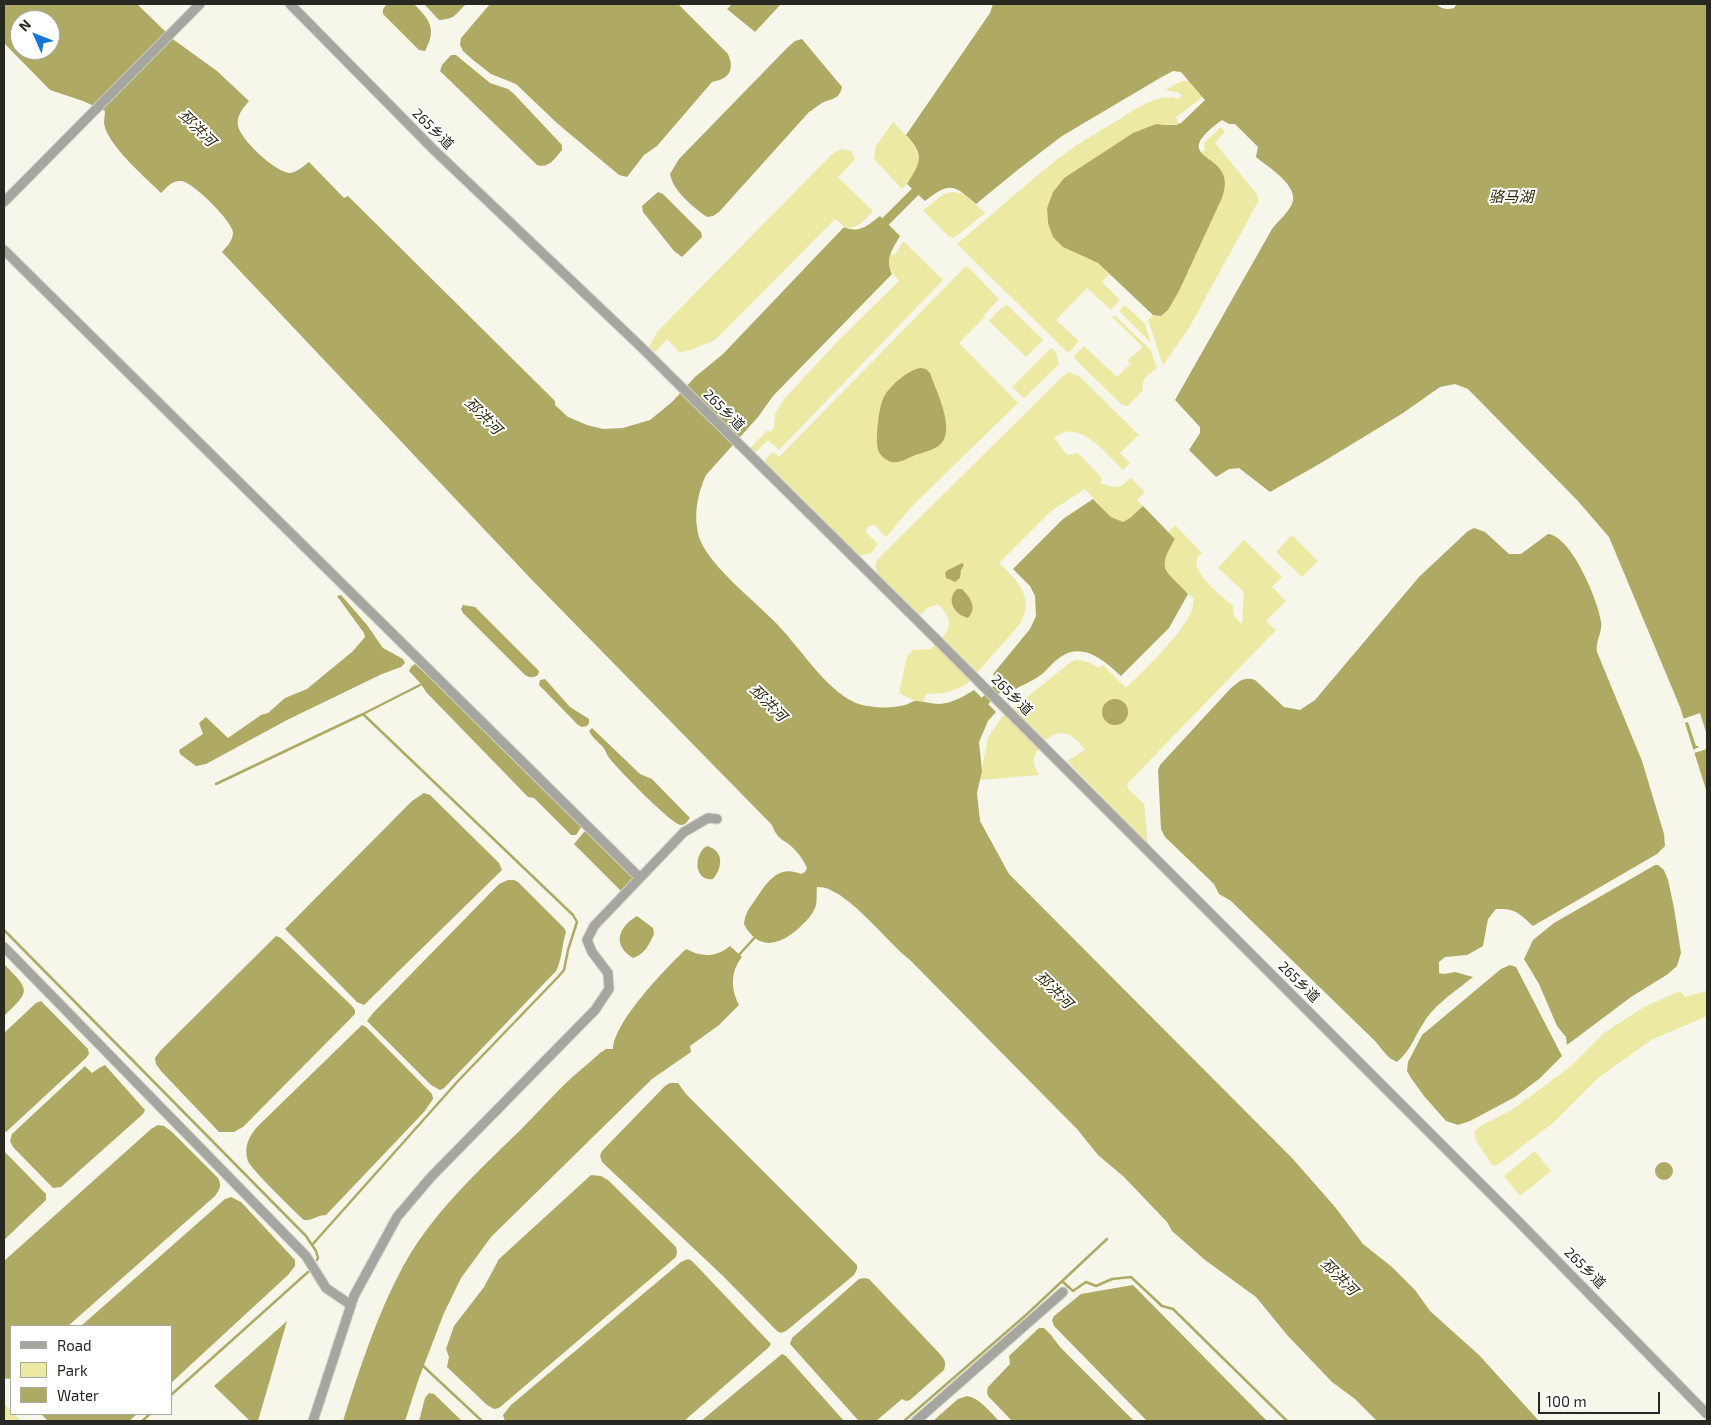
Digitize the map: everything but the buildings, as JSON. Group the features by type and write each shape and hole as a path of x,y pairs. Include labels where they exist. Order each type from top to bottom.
{"street":[{"path":"4,202 200,4"},
{"name":"265乡道","path":"290,4 434,150 653,359 1064,766 1517,1220 1707,1414"},
{"path":"4,250 640,878"},
{"path":"313,1421 354,1296 398,1217 431,1177 595,1010 609,989 608,973 592,952 587,940 594,926 684,832 708,818 717,819"},
{"path":"4,947 306,1256 326,1288 351,1306"},
{"path":"916,1421 1063,1292"}],"green space":[{"path":"1182,81 1189,81 1203,97 1176,117 1179,124 1156,124 1133,133 1064,178 1053,192 1047,208 1048,223 1081,256 1098,263 1109,274 1102,282 1120,300 1111,310 1087,288 1056,320 1079,341 1068,353 957,244 1044,170 1080,143 1148,103 1171,97 1179,99 1182,95 1165,90"},
{"path":"893,122 909,139 918,153 917,169 902,189 874,159 876,146"},
{"path":"1221,127 1225,132 1215,143 1256,193 1259,200 1189,328 1163,365 1148,320 1153,315 1161,316 1168,310 1179,291 1222,198 1225,182 1221,170 1202,153 1205,149 1204,143"},
{"path":"841,149 851,151 855,159 838,177 873,211 857,226 849,228 835,219 715,340 691,350 679,352 667,339 655,352 649,347 657,332 832,154"},
{"path":"954,192 964,194 985,213 954,238 948,236 923,210 944,194"},
{"path":"903,241 943,280 779,450 768,440 755,453 750,448 768,430 770,432 774,428 775,414 785,398 839,340 899,281 891,269 889,259 890,255 896,254"},
{"path":"965,267 968,267 999,299 984,315 985,317 959,343 1018,403 913,505 886,537 875,525 869,526 865,531 878,544 871,553 860,556 764,461 773,452 779,457"},
{"path":"1007,305 1043,340 1026,357 989,321 1001,308"},
{"path":"1125,305 1145,324 1151,343 1119,311"},
{"path":"1114,315 1150,349 1157,368 1146,377 1143,382 1143,390 1128,406 1122,405 1073,357 1084,346 1117,377 1130,364 1128,360 1143,347 1112,317"},
{"path":"1051,348 1056,352 1059,364 1024,398 1012,387"},
{"path":"1069,372 1080,377 1139,435 1120,453 1130,463 1123,470 1092,440 1082,435 1073,432 1063,432 1054,438 1067,455 1077,453 1081,456 1102,478 1100,483 1117,487 1123,485 1131,478 1145,492 1137,500 1143,506 1123,522 1111,517 1085,489 1051,511 999,563 1013,577 1025,599 1024,616 1019,625 967,684 947,692 926,694 923,702 915,701 899,693 907,656 913,650 931,649 946,633 949,623 948,617 938,604 927,608 920,615 878,574 875,565 877,560"},
{"path":"1175,525 1202,553 1197,559 1200,573 1213,589 1233,606 1235,616 1242,624 1244,592 1218,568 1244,540 1282,577 1272,587 1286,601 1266,621 1276,630 1127,784 1128,789 1144,804 1148,844 1067,761 1085,750 1068,734 1055,734 1038,749 1034,764 1039,775 980,780 988,738 1002,717 1072,661 1088,662 1099,668 1103,665 1126,688 1179,632 1188,619 1193,607 1193,598 1173,579 1164,563 1167,552 1175,539 1169,532"},
{"path":"1292,535 1318,561 1302,577 1276,552"},
{"path":"1680,991 1685,997 1707,991 1707,1016 1651,1040 1598,1078 1553,1123 1496,1166 1492,1165 1475,1139 1475,1131 1479,1127 1513,1109 1570,1067 1604,1033 1644,1007"},
{"path":"1535,1151 1551,1171 1520,1196 1504,1176"},
{"path":"4,1403 10,1410 10,1415 15,1415 22,1421 4,1421"}],"water":[{"name":"邳洪河","path":"4,4 137,4 174,40 217,71 249,101 242,109 238,126 245,139 259,154 275,167 289,173 297,171 309,162 344,198 348,196 555,401 555,405 568,417 603,429 623,428 650,420 672,402 695,377 723,354 844,227 859,229 880,216 900,236 889,259 892,274 773,396 758,417 706,475 700,491 696,516 701,542 714,562 773,620 822,677 833,688 856,703 874,707 900,706 913,701 936,704 957,699 974,690 996,712 988,721 979,742 982,771 977,793 980,821 1009,874 1292,1158 1335,1207 1363,1244 1392,1267 1415,1290 1430,1311 1479,1355 1539,1421 1377,1421 1355,1399 1332,1382 1288,1336 1256,1297 1205,1260 1172,1231 1167,1222 1124,1177 1098,1155 1077,1129 852,904 828,889 817,887 813,913 799,928 784,939 776,942 762,942 756,939 744,924 747,912 772,878 785,872 792,871 801,874 805,872 807,868 798,853 777,835 772,825 533,581 222,252 231,241 233,232 226,219 211,202 194,187 181,181 172,183 161,193 119,151 112,141 104,123 105,111 50,90 21,60 60,60 60,10 10,10 10,49 4,43"},
{"path":"387,4 414,4 424,15 428,20 431,31 431,37 425,51 419,50 383,14 383,9"},
{"path":"424,4 466,4 452,17 439,20"},
{"path":"490,4 678,4 728,54 731,65 729,73 723,79 712,82 657,146 644,155 627,177 619,175 558,124 516,84 491,74 463,51 460,45 461,38"},
{"path":"732,4 781,4 755,32 727,9"},
{"name":"骆马湖","path":"993,4 1436,4 1446,9 1454,8 1457,4 1707,4 1707,793 1680,707 1609,537 1577,500 1468,389 1455,384 1440,387 1403,413 1270,492 1239,468 1229,469 1216,477 1189,450 1200,433 1200,427 1175,400 1272,229 1292,204 1291,190 1282,178 1256,157 1258,147 1235,124 1229,124 1222,120 1207,133 1200,142 1199,149 1223,173 1224,191 1179,291 1168,310 1161,316 1153,315 1098,263 1063,247 1053,237 1048,223 1047,208 1053,192 1064,178 1133,133 1156,124 1176,125 1181,123 1205,100 1181,72 1173,71 1062,136 976,204 962,192 951,188 940,191 925,201 907,184 919,159 916,148 906,135 990,13"},
{"path":"802,39 842,87 839,94 836,98 822,103 809,112 719,212 707,217 679,192 670,174 679,159 787,48 795,41"},
{"path":"451,55 456,55 490,83 508,89 514,94 562,145 562,150 554,159 548,164 537,165 440,71 442,65"},
{"path":"658,192 663,194 701,232 702,237 682,257 674,251 643,212 642,206"},
{"path":"921,368 926,369 930,373 941,401 946,432 943,441 937,447 901,461 890,462 879,452 877,440 883,399 896,382 911,371"},
{"path":"1093,499 1111,517 1123,522 1143,506 1175,539 1166,558 1166,569 1188,594 1169,628 1121,676 1102,660 1086,652 1070,652 1059,658 1038,677 1011,692 993,674 1030,629 1036,616 1035,596 1030,586 1013,569 1063,519"},
{"path":"1474,528 1485,532 1509,554 1521,554 1548,534 1557,537 1566,545 1582,570 1595,599 1601,621 1597,652 1642,761 1664,834 1665,846 1657,854 1533,926 1516,912 1508,909 1496,909 1488,919 1483,946 1467,955 1445,957 1439,962 1439,973 1455,972 1473,977 1436,1007 1422,1024 1406,1053 1397,1062 1387,1056 1375,1041 1231,901 1219,894 1214,884 1165,837 1161,829 1158,770 1160,765 1230,689 1241,680 1255,680 1284,707 1300,710 1315,700 1419,577 1468,531"},
{"path":"962,563 964,565 960,578 955,582 946,578 945,573 948,570"},
{"path":"957,589 962,589 972,603 973,607 968,618 959,614 953,606 953,593"},
{"path":"341,595 367,625 383,648 403,659 405,663 401,667 382,674 287,720 206,764 196,766 180,754 179,750 203,734 199,723 206,717 228,738 261,715 268,713 285,698 307,689 353,651 365,637 337,596"},
{"path":"463,605 475,607 539,671 538,675 528,677 525,675 463,613 461,609"},
{"path":"415,664 442,688 582,826 576,835 571,835 534,798 528,797 426,692 409,671"},
{"path":"545,679 570,707 589,719 587,726 582,727 578,725 539,685 540,680"},
{"path":"1115,699 1124,703 1128,712 1124,721 1115,725 1106,721 1102,712 1106,703"},
{"path":"592,728 640,774 652,779 690,818 686,823 681,825 675,822 633,784 610,759 603,747 589,731"},
{"path":"424,793 430,795 499,863 502,870 364,1005 357,1002 285,929 412,801"},
{"path":"588,831 632,876 633,879 621,891 574,844 584,832"},
{"path":"707,846 717,852 720,860 719,869 713,879 707,879 702,876 698,867 699,855"},
{"path":"1655,865 1664,870 1668,880 1681,953 1677,966 1668,974 1631,997 1567,1045 1566,1037 1557,1026 1539,984 1524,959 1533,940 1554,923"},
{"path":"508,880 518,882 564,928 566,932 560,962 556,971 440,1090 431,1085 367,1021 499,884"},
{"path":"637,916 653,928 654,934 644,952 633,958 622,948 620,936 625,925"},
{"path":"276,936 281,938 351,1005 355,1010 355,1014 243,1127 234,1132 219,1132 161,1071 156,1064 155,1058"},
{"path":"730,946 742,957 735,969 733,981 734,993 739,1005 719,1025 690,1046 691,1052 652,1079 491,1237 461,1278 444,1313 405,1421 343,1421 356,1380 389,1295 409,1256 442,1210 568,1081 600,1053 606,1049 613,1049 622,1025 631,1011 654,982 686,949 697,954 708,955 719,953"},
{"path":"4,964 23,985 24,990 19,1001 4,1016"},
{"path":"1510,965 1516,967 1562,1056 1539,1079 1515,1097 1470,1121 1458,1125 1446,1121 1411,1078 1407,1071 1408,1062 1422,1035 1501,969"},
{"path":"41,1001 88,1049 89,1054 6,1132 4,1131 4,1033 36,1003"},
{"path":"362,1025 432,1094 433,1099 424,1112 326,1215 304,1220 256,1172 248,1161 246,1151 248,1142 258,1126"},
{"path":"105,1065 145,1110 143,1114 61,1187 53,1188 13,1147 10,1141 12,1134 85,1066 92,1073"},
{"path":"670,1083 678,1083 686,1094 857,1265 854,1275 786,1331 781,1333 777,1331 723,1276 602,1162 600,1156 602,1151"},
{"path":"158,1125 164,1126 172,1132 218,1178 220,1187 218,1191 215,1196 69,1325 10,1325 10,1378 4,1378 4,1261 151,1129"},
{"path":"4,1151 46,1194 46,1200 4,1240"},
{"path":"1660,1162 1668,1162 1673,1167 1671,1178 1660,1180 1655,1175 1655,1167"},
{"path":"591,1175 601,1176 608,1180 676,1247 676,1257 499,1408 494,1409 487,1405 447,1367 449,1357 446,1349 454,1326 484,1287 499,1259"},
{"path":"231,1197 241,1202 295,1260 295,1266 288,1275 172,1382 172,1325 82,1325 225,1199"},
{"path":"688,1259 771,1344 768,1348 684,1421 505,1421 503,1415 511,1405 681,1262"},
{"path":"859,1279 869,1279 939,1353 945,1363 944,1370 910,1400 902,1399 876,1421 860,1421 857,1419 790,1344 792,1338"},
{"path":"1133,1285 1267,1421 1147,1421 1054,1326 1052,1320 1054,1316 1081,1294"},
{"path":"287,1321 258,1421 250,1421 214,1386"},
{"path":"1039,1328 1044,1328 1060,1347 1134,1421 1012,1421 988,1396 988,1387 1010,1364 1009,1356"},
{"path":"782,1354 786,1356 844,1421 701,1421"},
{"path":"429,1393 434,1394 462,1421 419,1421 425,1398"},
{"path":"967,1396 980,1402 999,1421 933,1421 958,1399"},
{"path":"42,1415 136,1415 129,1421 48,1421"}],"pier":[{"path":"1700,713 1707,735 1707,749 1694,753 1693,750 1699,747 1696,746 1688,722 1685,723 1683,719"}],"waterway":[{"path":"878,229 924,183"},
{"path":"978,708 1011,675"},
{"path":"216,784 424,683"},
{"path":"312,1245 458,1081 564,970 577,922 573,915 363,714"},
{"path":"4,930 306,1236 316,1251 317,1260"},
{"path":"737,957 757,935"},
{"path":"904,1421 1026,1315 1107,1239"},
{"path":"172,1394 308,1272"},
{"path":"1062,1281 1073,1291 1086,1282 1096,1286 1112,1279 1131,1277 1162,1306 1173,1309 1287,1421"},
{"path":"422,1365 482,1421"},
{"path":"142,1421 149,1415"}]}
